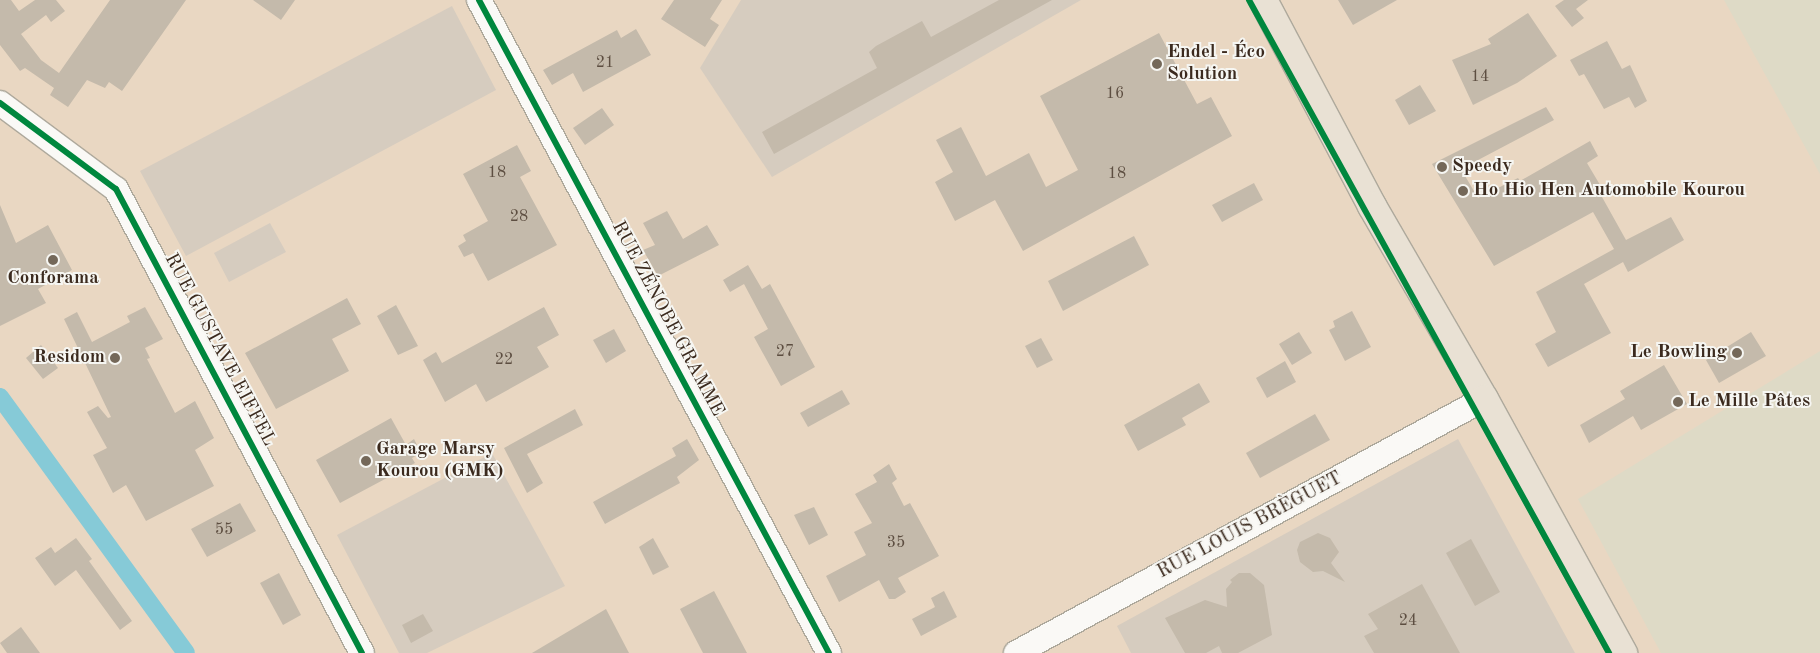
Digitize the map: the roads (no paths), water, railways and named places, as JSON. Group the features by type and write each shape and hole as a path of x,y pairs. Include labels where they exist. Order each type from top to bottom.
{"main road":[{"path":"1263,0 1372,206 1484,399 1623,653"}],"street":[{"name":"RUE ZÉNOBE GRAMME","path":"479,0 829,653"},
{"name":"RUE GUSTAVE EIFFEL","path":"0,103 116,189 362,653"},
{"name":"RUE LOUIS BRÈGUET","path":"1016,653 1484,399"}],"waterway":[{"path":"0,397 186,653"}],"place":[{"name":"Endel - Éco Solution","path":"1157,64"},
{"name":"Speedy","path":"1442,167"},
{"name":"Ho Hio Hen Automobile Kourou","path":"1463,191"},
{"name":"Conforama","path":"53,260"},
{"name":"Le Bowling","path":"1737,353"},
{"name":"Residom","path":"115,358"},
{"name":"Le Mille Pâtes","path":"1678,402"},
{"name":"Garage Marsy Kourou (GMK)","path":"366,461"}]}
